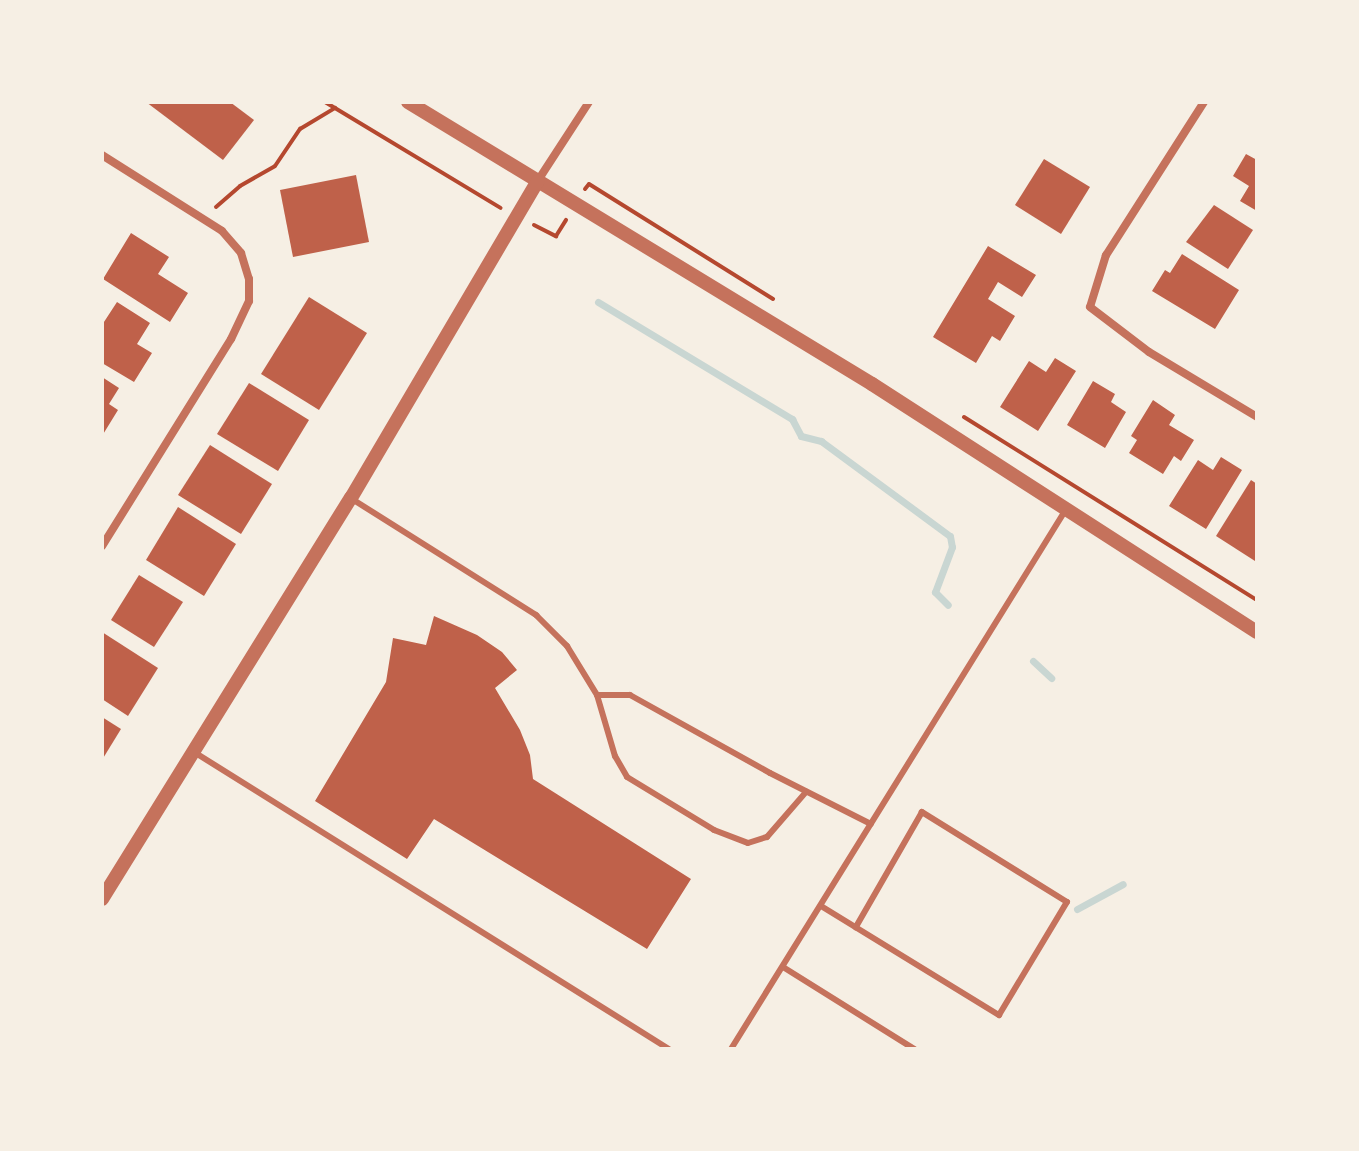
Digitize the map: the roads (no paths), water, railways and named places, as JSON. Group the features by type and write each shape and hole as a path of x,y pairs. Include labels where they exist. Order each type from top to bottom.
{"street":[{"path":"408,102 872,384 1257,632"},
{"path":"102,899 351,498 537,182 589,102"},
{"path":"1204,102 1106,255 1090,307 1149,352 1257,417"},
{"path":"102,155 222,231 241,253 249,279 249,301 202,388 102,546"}],"lane":[{"path":"351,498 536,615 567,646 597,695 615,756 627,777 714,830 748,843 767,837 806,792"},
{"path":"731,1049 1067,508"},
{"path":"597,695 630,695 806,792 871,824"},
{"path":"194,751 669,1049"},
{"path":"821,906 999,1015 1067,902 922,812 856,927"},
{"path":"783,967 914,1049"}],"waterway":[{"path":"598,302 792,419 801,436 821,441 950,536 952,547 935,592 948,605"},
{"path":"1033,661 1051,678"},
{"path":"1077,909 1123,884"}]}
